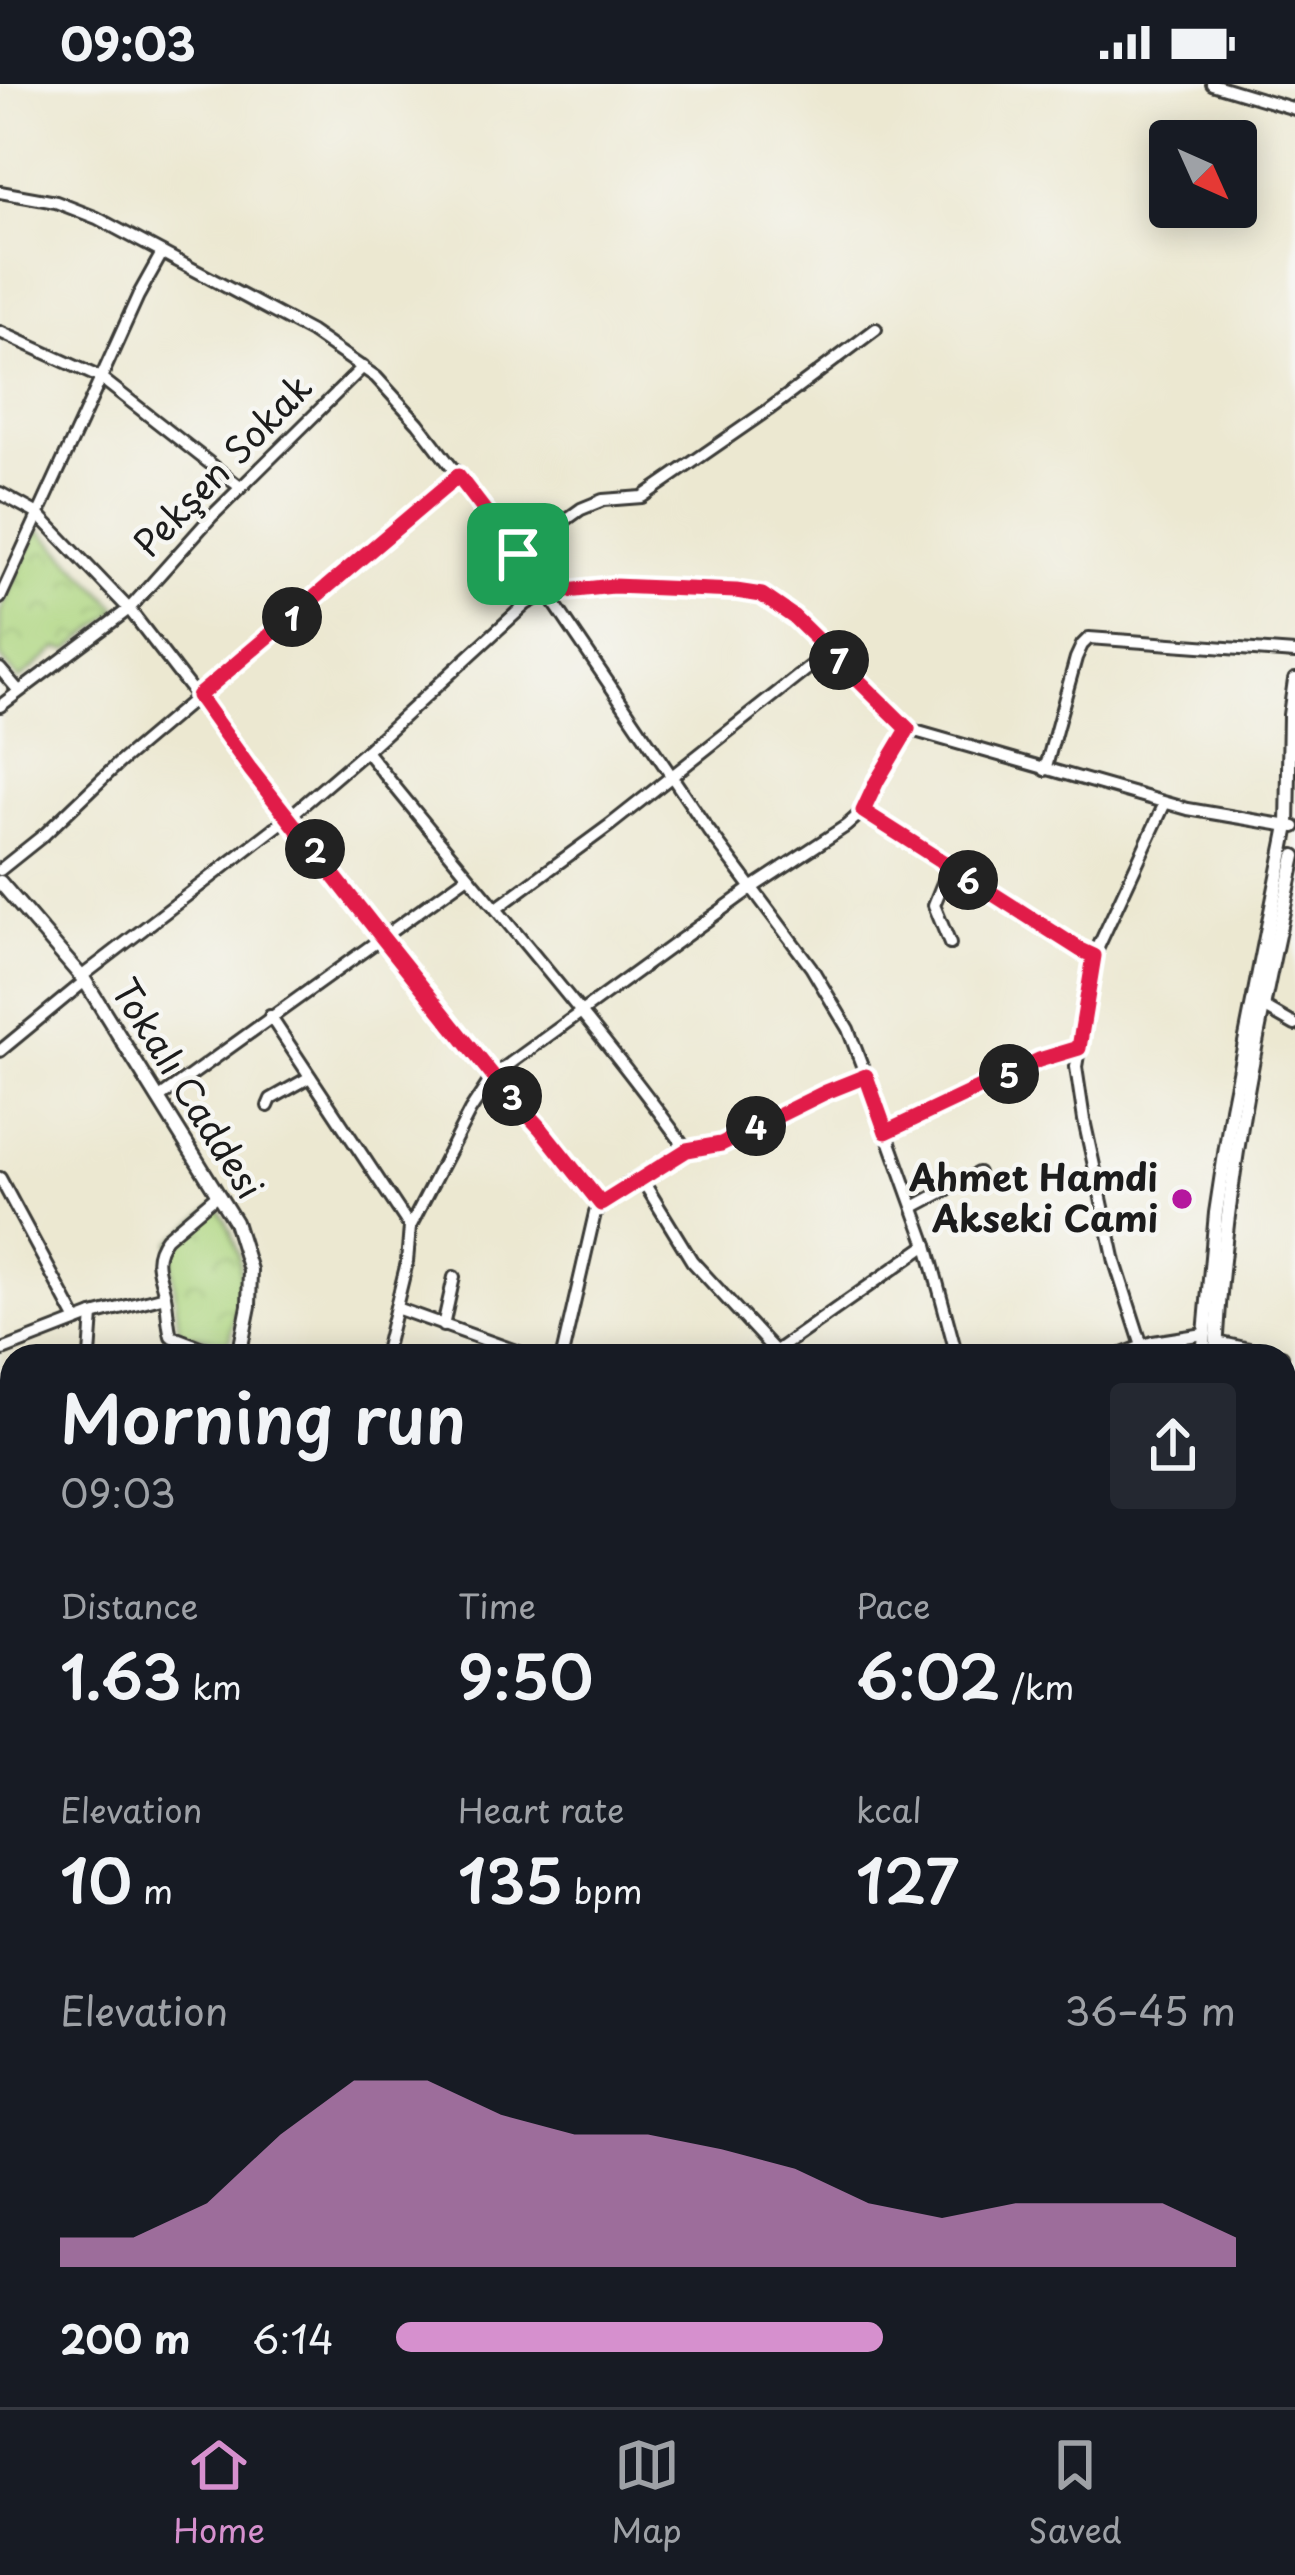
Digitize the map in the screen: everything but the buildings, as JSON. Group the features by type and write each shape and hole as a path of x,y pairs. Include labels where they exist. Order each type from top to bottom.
{"street":[{"path":"1212,84 1295,109"},
{"path":"0,191 56,202 97,218 311,332 363,367 418,423 548,593 670,776 834,1004 848,1029 914,1207 954,1344"},
{"path":"0,598 162,253"},
{"path":"518,554 581,509 603,500 642,497 876,329"},
{"path":"0,332 101,378 241,487"},
{"name":"Pekşen Sokak","path":"0,706 129,609 241,487 363,367"},
{"path":"0,870 458,476"},
{"path":"0,493 38,514 129,609 382,937 601,1204"},
{"path":"0,1051 83,979 289,817 526,604 548,593 613,586 762,595 794,617 908,729 1187,809 1291,826"},
{"path":"1045,770 1076,658 1089,638 1295,653"},
{"path":"497,908 830,651"},
{"path":"0,669 19,692"},
{"path":"1212,1344 1216,1213 1232,1108 1291,826 1290,715 1295,680"},
{"path":"387,1344 407,1262 410,1227 493,1076 863,811 908,729"},
{"path":"366,751 497,908 687,1150"},
{"path":"1141,1344 1115,1262 1076,1067 1094,956 1165,803"},
{"path":"863,811 1094,956"},
{"path":"1212,1344 1262,1006 1295,856"},
{"path":"950,868 934,905 950,944"},
{"path":"158,1099 468,876"},
{"name":"Tokalı Caddesi","path":"0,882 83,979 235,1222 250,1270 241,1344"},
{"path":"1262,1006 1295,1024"},
{"path":"270,1016 410,1227"},
{"path":"886,1132 1039,1060 1079,1048"},
{"path":"268,1106 271,1099 310,1076"},
{"path":"565,1344 601,1204 687,1150 721,1144 866,1076"},
{"path":"914,1207 978,1173"},
{"path":"0,1178 77,1321"},
{"path":"640,1178 692,1261 764,1344"},
{"path":"192,1344 171,1336 157,1267 159,1247 218,1194"},
{"path":"785,1344 926,1245"},
{"path":"442,1326 454,1277"},
{"path":"18,1344 93,1315 165,1296"},
{"path":"396,1309 495,1344"},
{"path":"91,1344 93,1315"},
{"path":"29,1340 30,1344"}],"green space":[{"path":"38,528 117,611 69,650 58,648 19,680 0,657 0,613"},
{"path":"216,1204 239,1257 229,1342 179,1333 170,1243"}],"place":[{"name":"Ahmet Hamdi Akseki Cami","path":"1182,1199"}],"route":[{"path":"458,476 518,554 548,593 613,586 736,591 762,595 794,617 908,729 863,811 1094,956 1079,1048 1039,1060 886,1132 866,1076 721,1144 687,1150 601,1204 382,937 198,696 458,476"}]}
